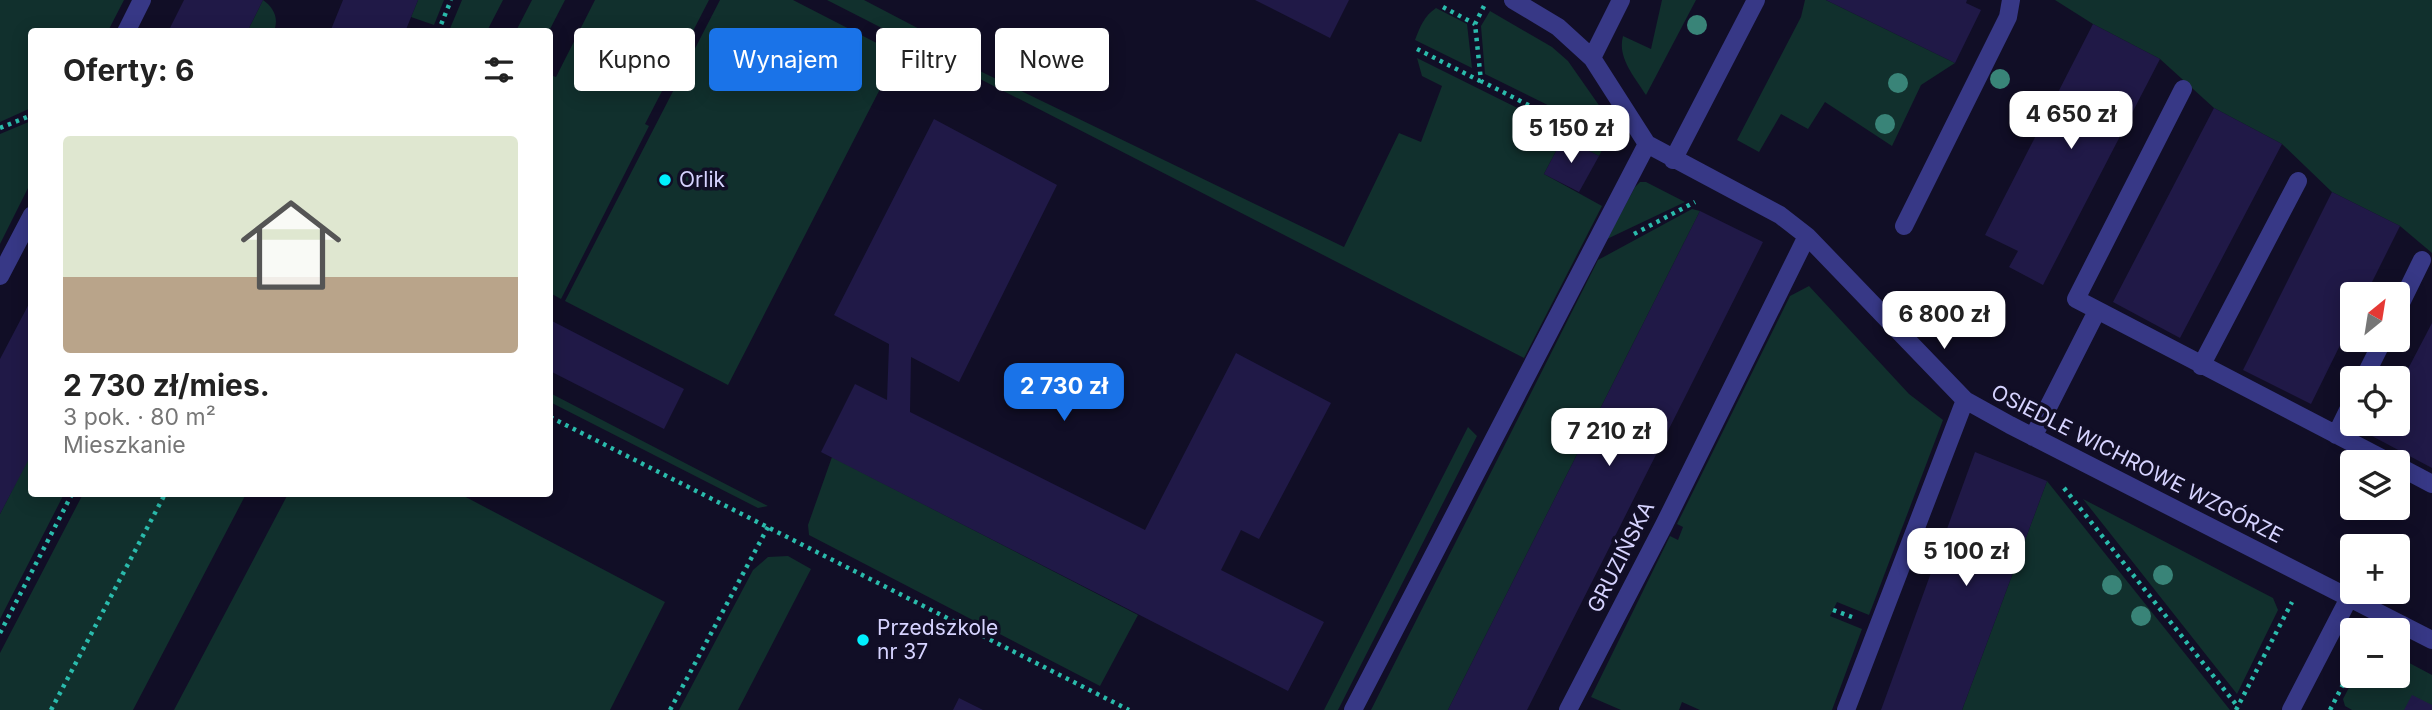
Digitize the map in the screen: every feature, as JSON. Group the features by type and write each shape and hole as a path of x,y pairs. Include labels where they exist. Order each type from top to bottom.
{"street":[{"path":"128,28 142,0"},
{"name":"OSIEDLE WICHROWE WZGÓRZE","path":"1513,0 1558,27 1592,58 1647,144 1780,215 1807,236 1965,400 2340,593"},
{"path":"1592,58 1621,0"},
{"path":"1673,160 1756,0"},
{"path":"1904,226 2008,17 2011,0"},
{"path":"2183,89 2076,299 2365,450"},
{"path":"1353,710 1647,144"},
{"path":"2201,366 2298,181"},
{"path":"0,276 28,223"},
{"name":"GRUZIŃSKA","path":"1568,710 1664,525 1807,236"},
{"path":"2410,284 2422,260"},
{"path":"2033,437 2098,311"},
{"path":"1846,710 1965,400"},
{"path":"2336,435 2340,427"},
{"path":"2410,472 2432,484"},
{"path":"2291,710 2346,604"},
{"name":"OSIEDLE WICHROWE WZGÓRZE","path":"2361,604 2432,640"}],"path":[{"path":"440,28 452,0"},
{"path":"1481,81 1475,24 1484,6"},
{"path":"1443,7 1475,24"},
{"path":"1417,49 1614,149"},
{"path":"0,128 28,117"},
{"path":"1631,235 1699,200"},
{"path":"553,419 1129,710"},
{"path":"2062,485 2237,708 2293,599"},
{"path":"0,634 70,497"},
{"path":"51,710 163,497"},
{"path":"670,710 768,527"},
{"path":"2339,710 2331,708 2341,688"}],"green space":[{"path":"0,0 124,0 110,28 28,28 28,109 0,122"},
{"path":"263,0 274,14 275,28 249,28"},
{"path":"418,0 444,0 434,25 411,17"},
{"path":"462,0 503,0 489,28 450,28"},
{"path":"532,0 565,0 551,28 518,28"},
{"path":"595,0 709,0 695,28 581,28"},
{"path":"720,0 793,0 847,28 709,28 709,91 862,91 862,35 876,43 876,91 879,91 728,385 565,301 673,91 695,91 695,49"},
{"path":"827,0 864,0 918,28 882,28"},
{"path":"1662,0 1696,0 1646,95 1625,60 1623,36 1651,49"},
{"path":"1805,0 1826,0 1955,63 1921,85 1892,146 1825,102 1808,129 1781,114 1759,152 1737,140 1801,17"},
{"path":"2055,0 2432,0 2432,253 2400,226 2332,192 2282,144 2214,108 2160,59 2093,24"},
{"path":"1436,8 1467,24 1472,68 1415,40 1425,18"},
{"path":"1490,11 1552,47 1568,61 1610,121 1611,129 1608,135 1485,74 1481,26"},
{"path":"574,41 574,91 662,91 645,124 649,126 561,299 553,295 553,76 556,77"},
{"path":"1417,58 1602,150 1599,156 1563,138 1544,174 1602,206 1524,358 1004,91 1021,91 1344,247 1399,133 1421,142 1442,86 1422,76"},
{"path":"981,72 995,78 995,87 981,79"},
{"path":"28,122 28,188 0,244 0,134"},
{"path":"1640,182 1646,182 1685,202 1607,239 1635,187"},
{"path":"1692,209 1700,211 1448,710 1371,710 1598,260"},
{"path":"1809,286 1909,394 1943,420 1869,615 1837,602 1830,616 1862,629 1832,710 1700,710 1682,702 1679,710 1621,710 1591,697 1670,536 1678,540 1683,527 1677,524 1790,296"},
{"path":"553,395 768,506 758,508 553,404"},
{"path":"1468,427 1477,436 1338,710 1324,710"},
{"path":"832,457 1138,615 1100,686 809,535 808,525"},
{"path":"28,459 28,497 62,497 0,619 0,514"},
{"path":"2047,481 2230,710 1962,710"},
{"path":"81,497 244,497 133,710 0,710 0,653"},
{"path":"286,497 466,497 665,602 610,710 174,710"},
{"path":"2083,499 2273,598 2278,610 2237,694"},
{"path":"788,556 811,569 738,710 679,710 753,570 768,557"},
{"path":"2410,663 2432,675 2432,705 2404,710 2352,710 2345,706 2343,699 2349,688 2410,688"}],"building":[{"path":"184,0 263,0 249,28 170,28"},
{"path":"343,0 418,0 407,28 332,28"},
{"path":"1255,0 1349,0 1330,38"},
{"path":"1826,0 1967,0 1966,3 1981,10 1955,63"},
{"path":"2093,24 2160,59 2043,285 2009,267 2018,251 1985,235"},
{"path":"2214,108 2282,144 2180,338 2113,302"},
{"path":"934,119 1057,185 959,382 911,357 910,412 1145,530 1236,353 1331,403 1259,539 1241,530 1221,570 1324,622 1288,691 821,452 855,384 887,400 889,344 834,315"},
{"path":"1563,138 1599,156 1579,192 1544,174"},
{"path":"2332,192 2400,226 2372,282 2340,282 2340,345 2311,404 2243,370"},
{"path":"1700,211 1763,242 1599,568 1527,710 1448,710"},
{"path":"28,306 28,461 0,514 0,359"},
{"path":"553,322 684,389 664,429 553,373"},
{"path":"2432,323 2432,468 2410,456 2410,450 2398,450 2372,436 2410,436 2410,366"},
{"path":"1975,452 2047,481 1962,710 1881,710"},
{"path":"2412,695 2432,705 2432,710 2404,710"},
{"path":"959,698 983,710 953,710"}],"place":[{"name":"Orlik","path":"665,180"},
{"name":"Przedszkole nr 37","path":"863,640"}]}
